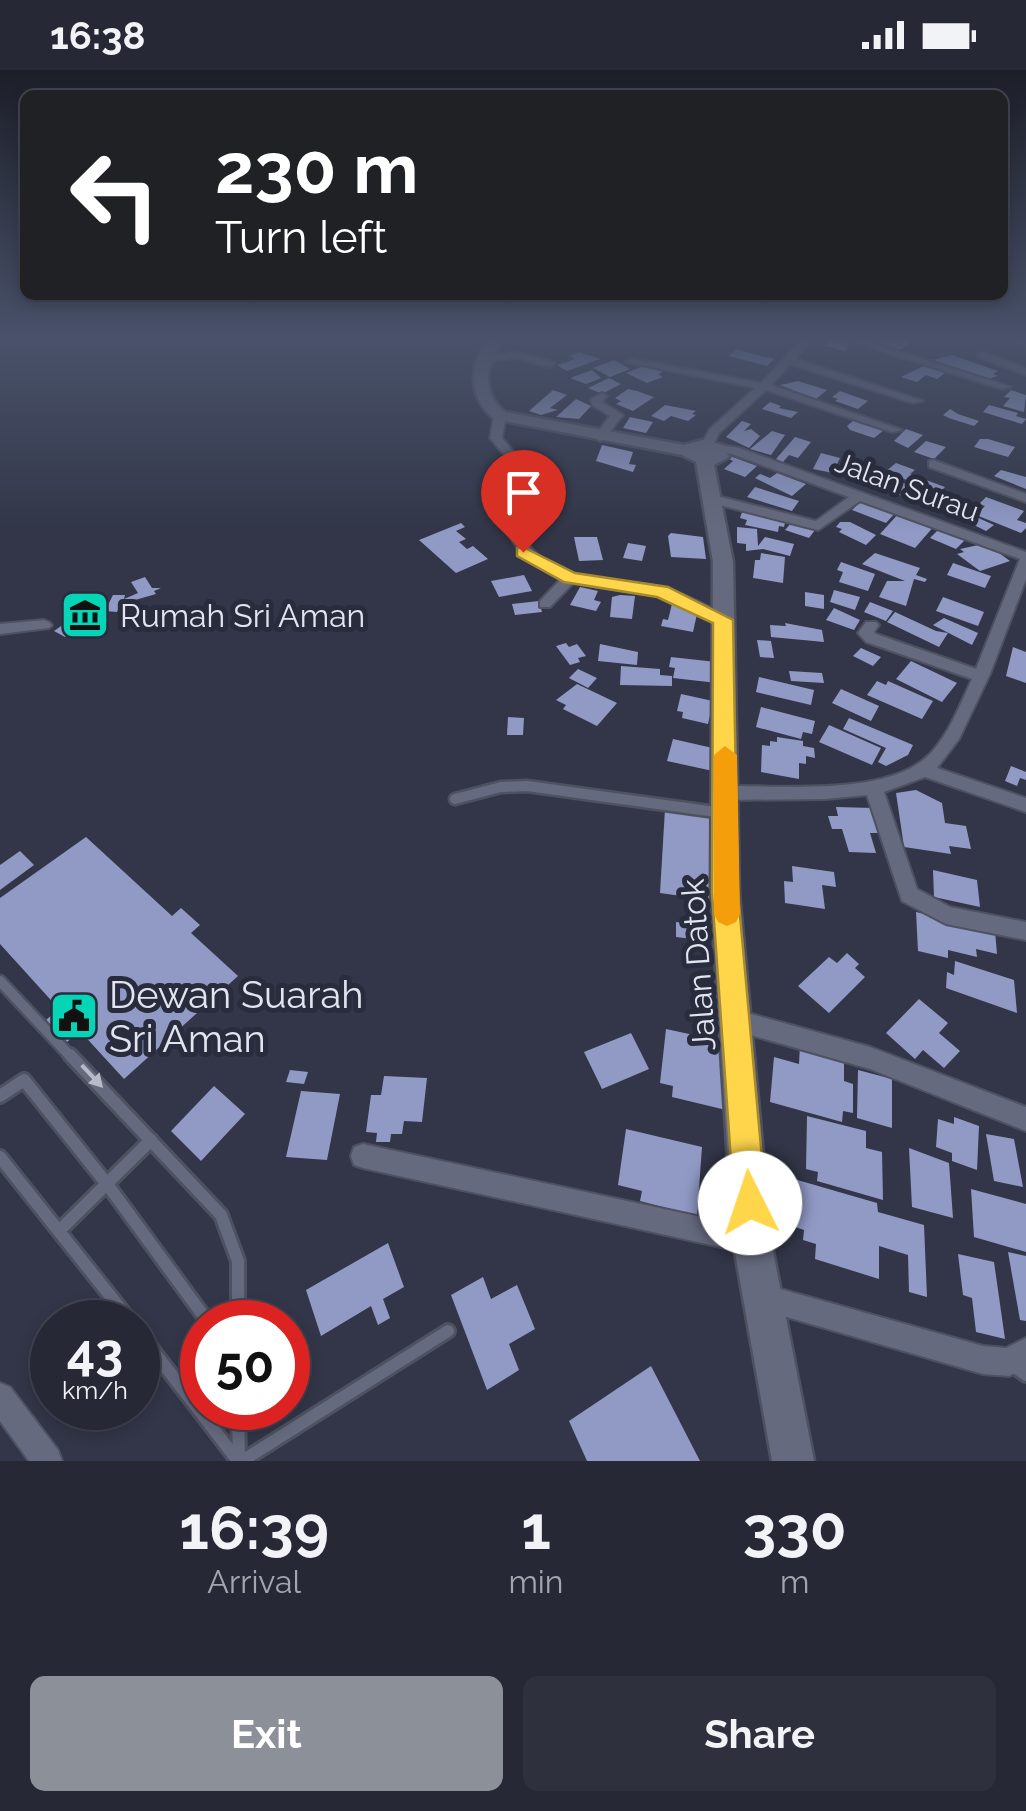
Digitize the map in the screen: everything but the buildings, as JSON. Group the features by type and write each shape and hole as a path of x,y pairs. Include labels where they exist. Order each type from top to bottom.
{"main road":[{"path":"486,403 500,416 600,437 703,451"},
{"name":"Jalan Datok","path":"703,451 723,562 725,893 752,1241 766,1298 792,1461"}],"street":[{"path":"596,403 617,415 600,437"},
{"path":"703,451 714,431 745,403"},
{"path":"826,403 896,430"},
{"path":"500,416 496,438 523,470 514,490 512,534 530,558 570,578 662,592 723,620"},
{"name":"Jalan Surau","path":"703,451 736,451 1026,558"},
{"path":"933,464 1026,498"},
{"path":"709,498 818,526 858,495"},
{"path":"725,803 873,787 924,770 950,743 1026,558"},
{"path":"545,604 570,578"},
{"path":"0,629 44,625"},
{"path":"871,625 866,633 871,638 979,676"},
{"path":"924,770 1026,805"},
{"path":"873,787 909,896 946,914 1026,931"},
{"path":"737,1021 870,1058 1026,1120"},
{"path":"363,1156 752,1241"},
{"path":"766,1298 982,1360 1020,1363"},
{"path":"0,1397 47,1461"}],"lane":[{"path":"455,800 501,787 528,786 725,803"},
{"path":"0,981 221,1215 238,1260 238,1300"},
{"path":"0,1096 24,1080 192,1300"},
{"path":"59,1232 151,1140"},
{"path":"0,1157 113,1300"},
{"path":"240,1461 448,1331"},
{"path":"160,1358 240,1461"},
{"path":"239,1430 240,1461"}],"slow traffic":[{"path":"725,755 727,914"}],"place":[{"name":"Rumah Sri Aman","path":"85,615"},
{"name":"Dewan Suarah Sri Aman","path":"74,1016"}],"route":[{"path":"523,552 570,578 662,592 723,620 725,893 750,1203"}]}
